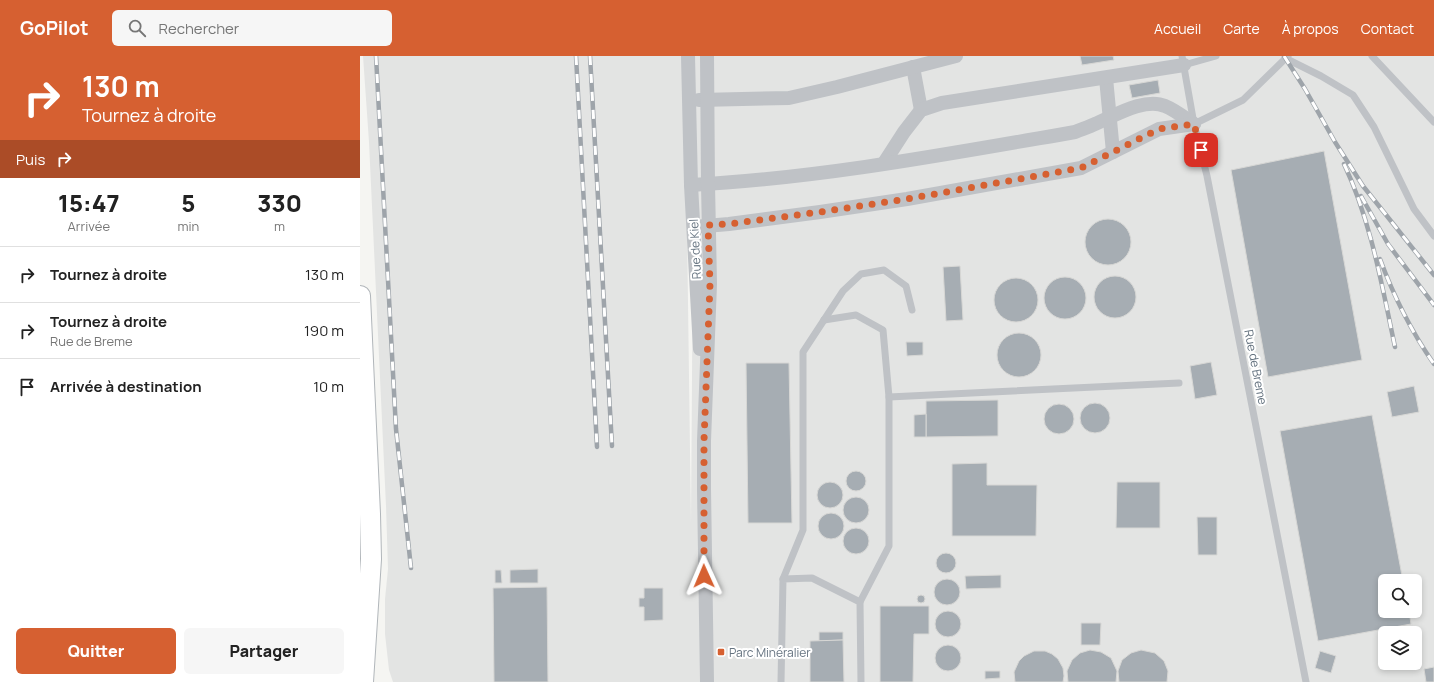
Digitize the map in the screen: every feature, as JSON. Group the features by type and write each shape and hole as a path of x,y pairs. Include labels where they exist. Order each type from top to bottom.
{"main road":[{"path":"360,296 370,514 370,559 363,682"},
{"path":"360,495 360,567"}],"street":[{"name":"Rue de Kiel","path":"688,56 691,185 704,441"},
{"name":"Rue de Kiel","path":"707,56 708,225 710,284 704,441 704,546 707,682"},
{"path":"689,100 789,98 956,56"},
{"path":"884,164 904,132 921,110 942,103 1106,78 1183,61"},
{"path":"913,67 921,110"},
{"path":"1106,78 1113,152"},
{"path":"691,185 720,184 828,173 1075,132 1138,106 1150,104 1165,105 1194,124"},
{"path":"694,227 729,224 907,199 1081,168 1159,129 1194,124"}],"lane":[{"path":"1183,61 1216,56"},
{"path":"1372,56 1434,122"},
{"path":"1194,124 1243,100 1287,57 1353,95 1374,127 1414,209 1434,236"},
{"name":"Rue de Breme","path":"1183,61 1194,124 1209,184 1306,682"},
{"path":"780,682 783,579 803,530 802,352 843,291 861,274 884,270 906,286 912,310"},
{"path":"824,320 856,315 882,330 889,397 889,546 860,602 861,682"},
{"path":"889,397 1179,383"},
{"path":"783,579 812,578 860,602"}],"shaded area":[{"path":"363,56 1434,56 1434,682 393,682 389,670 385,634 385,599 388,569 369,142","holes":["687,228 693,230 691,524"]}],"building":[{"path":"1080,56 1113,56 1114,60 1082,65"},
{"path":"1158,80 1160,93 1132,98 1129,85"},
{"path":"1324,151 1362,360 1268,377 1231,170"},
{"path":"1103,219 1113,219 1121,223 1127,229 1131,237 1131,247 1127,255 1121,261 1113,265 1103,265 1095,261 1089,255 1085,247 1085,237 1089,229 1095,223"},
{"path":"960,266 963,320 946,321 943,267"},
{"path":"1115,276 1130,282 1136,297 1130,312 1115,318 1100,312 1094,297 1100,282"},
{"path":"1065,277 1080,283 1086,298 1080,313 1065,319 1050,313 1044,298 1050,283"},
{"path":"1016,278 1028,282 1034,288 1038,300 1034,312 1028,318 1016,322 1004,318 998,312 994,300 998,288 1004,282"},
{"path":"1019,333 1031,337 1037,343 1041,355 1037,367 1031,373 1019,377 1007,373 1001,367 997,355 1001,343 1007,337"},
{"path":"906,342 923,342 923,355 907,356"},
{"path":"1211,362 1217,395 1195,399 1190,366"},
{"path":"746,363 789,363 792,523 748,523"},
{"path":"1414,386 1419,412 1392,417 1387,392"},
{"path":"998,400 998,436 926,437 926,401"},
{"path":"1095,403 1106,407 1110,418 1106,429 1095,433 1084,429 1080,418 1084,407"},
{"path":"1059,404 1070,408 1074,419 1070,430 1059,434 1048,430 1044,419 1048,408"},
{"path":"926,414 926,437 914,437 914,415"},
{"path":"1372,415 1402,574 1378,574 1378,618 1410,618 1411,624 1400,626 1378,626 1378,630 1318,641 1280,431"},
{"path":"987,463 987,485 1037,485 1036,536 952,536 952,464"},
{"path":"852,471 860,471 866,477 866,485 860,491 852,491 846,485 846,477"},
{"path":"830,482 839,486 843,495 839,504 830,508 821,504 817,495 821,486"},
{"path":"1117,482 1160,482 1160,528 1116,528"},
{"path":"856,497 865,501 869,510 865,519 856,523 847,519 843,510 847,501"},
{"path":"831,513 840,517 844,526 840,535 831,539 822,535 818,526 822,517"},
{"path":"1197,517 1217,517 1217,555 1198,555"},
{"path":"856,528 865,532 869,541 865,550 856,554 847,550 843,541 847,532"},
{"path":"942,553 950,553 956,559 956,567 950,573 942,573 936,567 936,559"},
{"path":"538,569 538,583 510,583 510,570"},
{"path":"495,570 501,570 502,583 495,583"},
{"path":"1001,575 1001,588 966,589 965,576"},
{"path":"947,579 956,583 960,592 956,601 947,605 938,601 934,592 938,583"},
{"path":"547,587 548,682 494,682 493,588"},
{"path":"644,588 663,588 663,620 644,621 644,607 639,607 639,598 644,598"},
{"path":"919,595 923,595 925,599 923,603 919,603 917,601 917,597"},
{"path":"880,606 929,606 929,634 914,634 913,682 880,682"},
{"path":"948,611 957,615 961,624 957,633 948,637 939,633 935,624 939,615"},
{"path":"1081,623 1101,623 1100,645 1081,645"},
{"path":"819,632 843,632 843,640 819,641"},
{"path":"843,640 844,682 810,682 810,641"},
{"path":"948,645 957,649 961,658 957,667 948,671 939,667 935,658 939,649"},
{"path":"1090,650 1101,652 1111,658 1117,671 1116,682 1068,682 1067,671 1072,660 1080,653"},
{"path":"1141,650 1155,653 1164,661 1168,671 1167,682 1119,682 1118,671 1122,660 1131,653"},
{"path":"1034,651 1045,651 1058,659 1063,668 1063,682 1015,682 1014,672 1019,661 1024,656"},
{"path":"1320,651 1336,656 1331,673 1315,668"},
{"path":"1434,667 1434,682 1426,682 1424,669"},
{"path":"985,671 1000,671 1000,678 985,679"}],"railway":[{"path":"376,56 396,429 411,568"},
{"path":"576,56 597,447"},
{"path":"590,56 612,446"},
{"path":"1284,56 1363,186 1434,275"},
{"path":"1344,164 1362,208 1369,231 1395,347"},
{"path":"1361,196 1388,244 1434,305"},
{"path":"1380,259 1391,287 1404,313 1434,364"}],"place":[{"name":"Parc Minéralier","path":"721,652"}],"route":[{"path":"704,576 704,441 710,284 708,225 729,224 907,199 1081,168 1159,129 1194,124 1201,150"}]}
